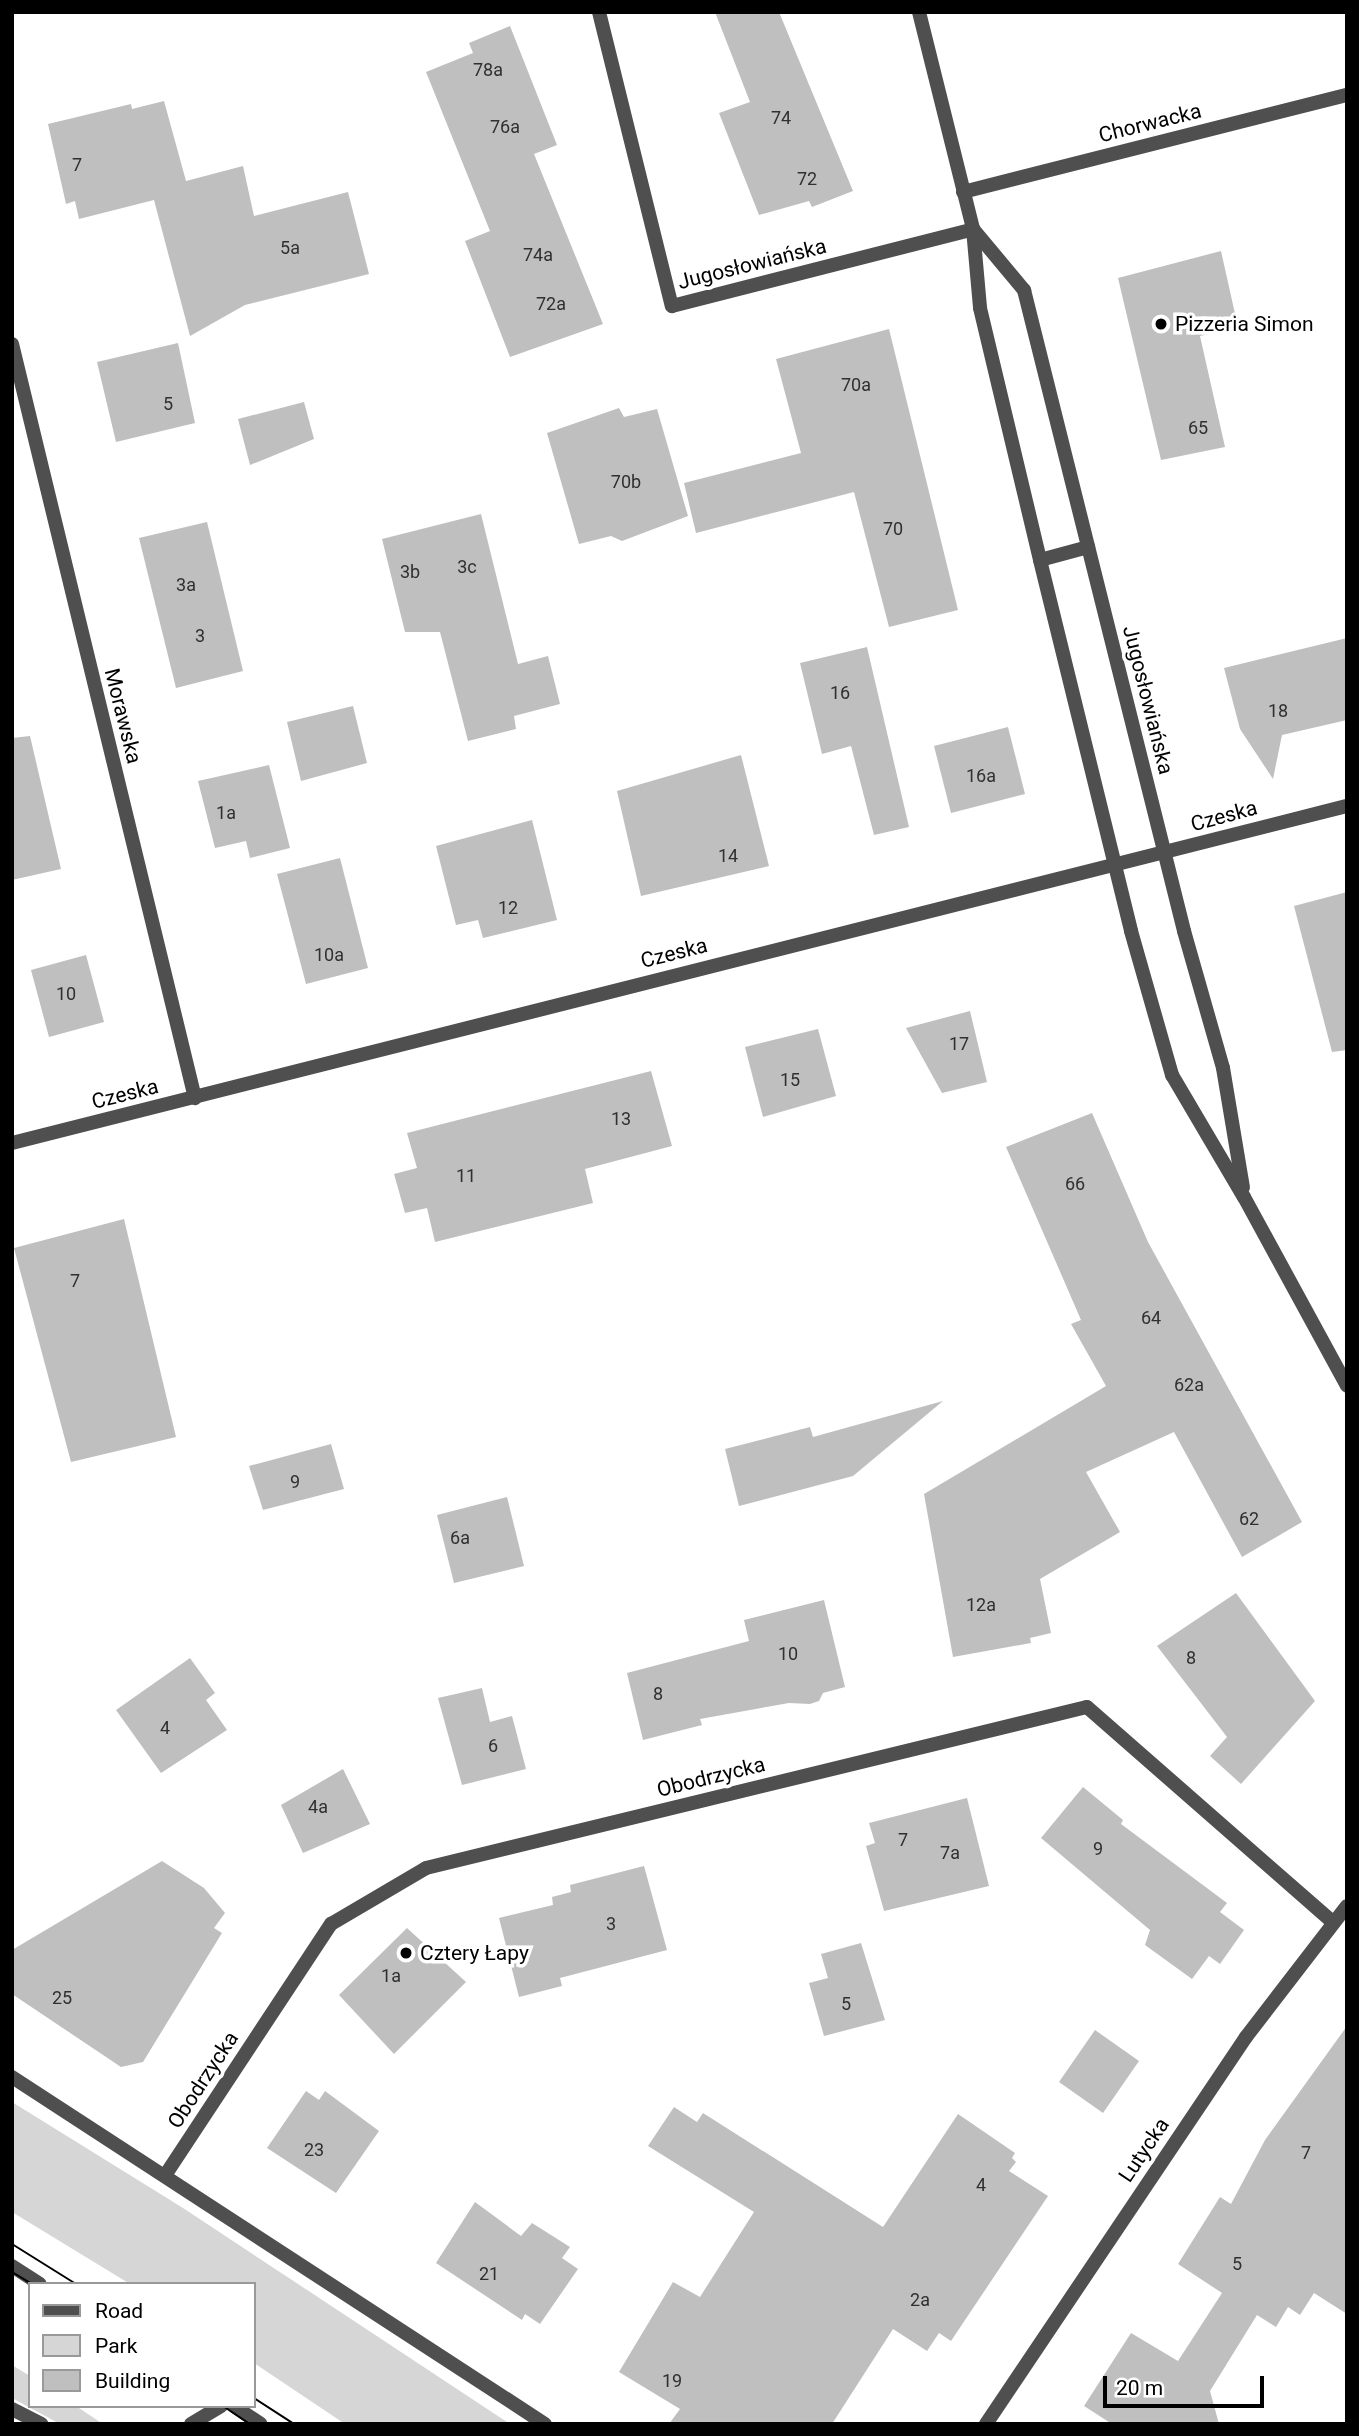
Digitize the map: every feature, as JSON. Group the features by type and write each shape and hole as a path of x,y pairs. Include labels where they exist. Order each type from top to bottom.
{"street":[{"name":"Jugosłowiańska","path":"598,12 672,306 973,229"},
{"name":"Jugosłowiańska","path":"919,12 973,229 981,308 1040,559 1115,866 1172,1075 1244,1197 1347,1386"},
{"name":"Chorwacka","path":"963,192 1347,95"},
{"name":"Jugosłowiańska","path":"973,229 1024,290 1164,853 1223,1068 1244,1197"},
{"name":"Morawska","path":"12,344 195,1098"},
{"path":"1040,559 1088,547"},
{"name":"Czeska","path":"12,1143 1347,806"},
{"name":"Obodrzycka","path":"166,2174 331,1924 426,1868 1087,1707 1333,1922"},
{"name":"Lutycka","path":"986,2424 1247,2037 1347,1906"},
{"path":"12,2077 166,2174 545,2424"},
{"path":"12,2266 37,2282"},
{"path":"191,2424 218,2408"},
{"path":"237,2408 261,2424"},
{"path":"12,2409 41,2424"}],"green space":[{"path":"12,2102 183,2208 510,2424 345,2424 256,2364 256,2282 127,2282 12,2212"},
{"path":"12,2365 28,2375 28,2407 12,2398"},
{"path":"30,2408 79,2408 103,2424 60,2424"}],"building":[{"path":"715,12 779,12 853,191 812,207 809,201 759,215 719,113 750,102"},
{"path":"510,26 557,145 534,154 603,324 510,357 465,241 490,231 426,72 473,53 469,43"},
{"path":"164,101 186,181 243,166 254,216 348,192 369,274 245,305 190,336 154,200 79,219 75,201 66,204 48,124 131,104 132,109"},
{"path":"1221,251 1238,327 1200,336 1225,447 1161,460 1118,278"},
{"path":"889,329 958,610 889,627 854,492 696,533 684,483 801,453 776,359"},
{"path":"178,343 195,423 116,442 97,362"},
{"path":"304,402 314,439 250,465 238,419"},
{"path":"619,408 624,417 657,409 688,516 622,541 611,536 579,544 547,433"},
{"path":"481,514 518,664 548,656 560,704 514,716 516,729 468,741 440,632 405,632 382,539"},
{"path":"207,522 243,671 176,688 139,538"},
{"path":"1347,638 1347,720 1282,735 1273,779 1240,729 1224,668"},
{"path":"867,647 909,827 874,835 851,746 822,754 800,663"},
{"path":"353,706 367,763 301,781 287,722"},
{"path":"1008,727 1025,794 951,813 934,746"},
{"path":"30,736 61,869 12,880 12,738"},
{"path":"741,755 769,866 641,896 617,791"},
{"path":"269,765 290,848 250,858 246,841 215,848 198,781"},
{"path":"532,820 557,920 483,938 478,920 456,925 436,846"},
{"path":"340,858 368,968 306,984 277,874"},
{"path":"1347,892 1347,1050 1332,1052 1294,906"},
{"path":"86,955 104,1022 49,1037 31,970"},
{"path":"970,1011 987,1082 942,1093 906,1028"},
{"path":"818,1029 836,1096 763,1117 745,1047"},
{"path":"651,1071 672,1146 585,1169 593,1203 435,1242 427,1208 405,1213 394,1174 417,1168 407,1133"},
{"path":"1092,1113 1148,1242 1302,1522 1242,1557 1174,1432 1086,1472 1120,1532 1040,1579 1051,1633 1030,1638 1031,1643 953,1657 924,1494 1106,1386 1071,1324 1081,1320 1006,1147"},
{"path":"124,1219 176,1437 71,1462 14,1248"},
{"path":"943,1401 853,1476 739,1506 725,1449 810,1427 813,1437"},
{"path":"331,1444 344,1489 263,1510 249,1466"},
{"path":"507,1497 524,1566 454,1583 437,1515"},
{"path":"1236,1593 1315,1701 1241,1784 1210,1756 1227,1737 1157,1646"},
{"path":"824,1600 845,1687 823,1693 819,1701 810,1704 789,1703 700,1719 702,1725 643,1740 627,1673 749,1641 744,1620"},
{"path":"190,1658 215,1693 206,1700 227,1730 161,1773 116,1710"},
{"path":"482,1688 490,1722 512,1716 526,1769 462,1785 438,1698"},
{"path":"343,1769 370,1824 303,1853 281,1805"},
{"path":"1083,1787 1123,1820 1121,1824 1227,1903 1220,1912 1244,1930 1220,1964 1209,1956 1192,1979 1145,1945 1150,1930 1041,1838"},
{"path":"967,1798 989,1886 884,1911 866,1846 875,1843 869,1823"},
{"path":"162,1861 204,1888 225,1913 214,1928 222,1933 143,2062 121,2067 12,1994 12,1950"},
{"path":"644,1866 667,1950 560,1978 562,1986 519,1997 499,1918 553,1905 552,1897 571,1892 570,1885"},
{"path":"407,1928 466,1982 394,2054 339,1995"},
{"path":"861,1943 885,2020 824,2036 809,1983 828,1978 821,1954"},
{"path":"1347,2026 1347,2314 1314,2293 1300,2315 1288,2307 1276,2327 1257,2315 1210,2391 1219,2424 1112,2424 1084,2406 1131,2333 1178,2361 1222,2293 1178,2264 1220,2197 1231,2204 1265,2140"},
{"path":"1095,2030 1139,2061 1103,2113 1059,2082"},
{"path":"306,2091 319,2100 325,2091 379,2131 336,2193 267,2148"},
{"path":"674,2107 697,2122 703,2113 883,2227 958,2114 1015,2153 1012,2158 1016,2162 1009,2171 1048,2196 951,2341 939,2333 927,2351 893,2329 832,2424 669,2424 680,2409 619,2372 673,2282 700,2297 754,2212 648,2146"},
{"path":"475,2202 521,2236 532,2223 570,2247 562,2258 578,2269 540,2324 525,2314 522,2320 436,2263"}],"tram line":[{"path":"12,2244 73,2282"},
{"path":"12,2272 29,2282"},
{"path":"256,2399 294,2424"},
{"path":"226,2408 250,2424"}],"place":[{"name":"Pizzeria Simon","path":"1161,324"},
{"name":"Cztery Łapy","path":"406,1953"}]}
